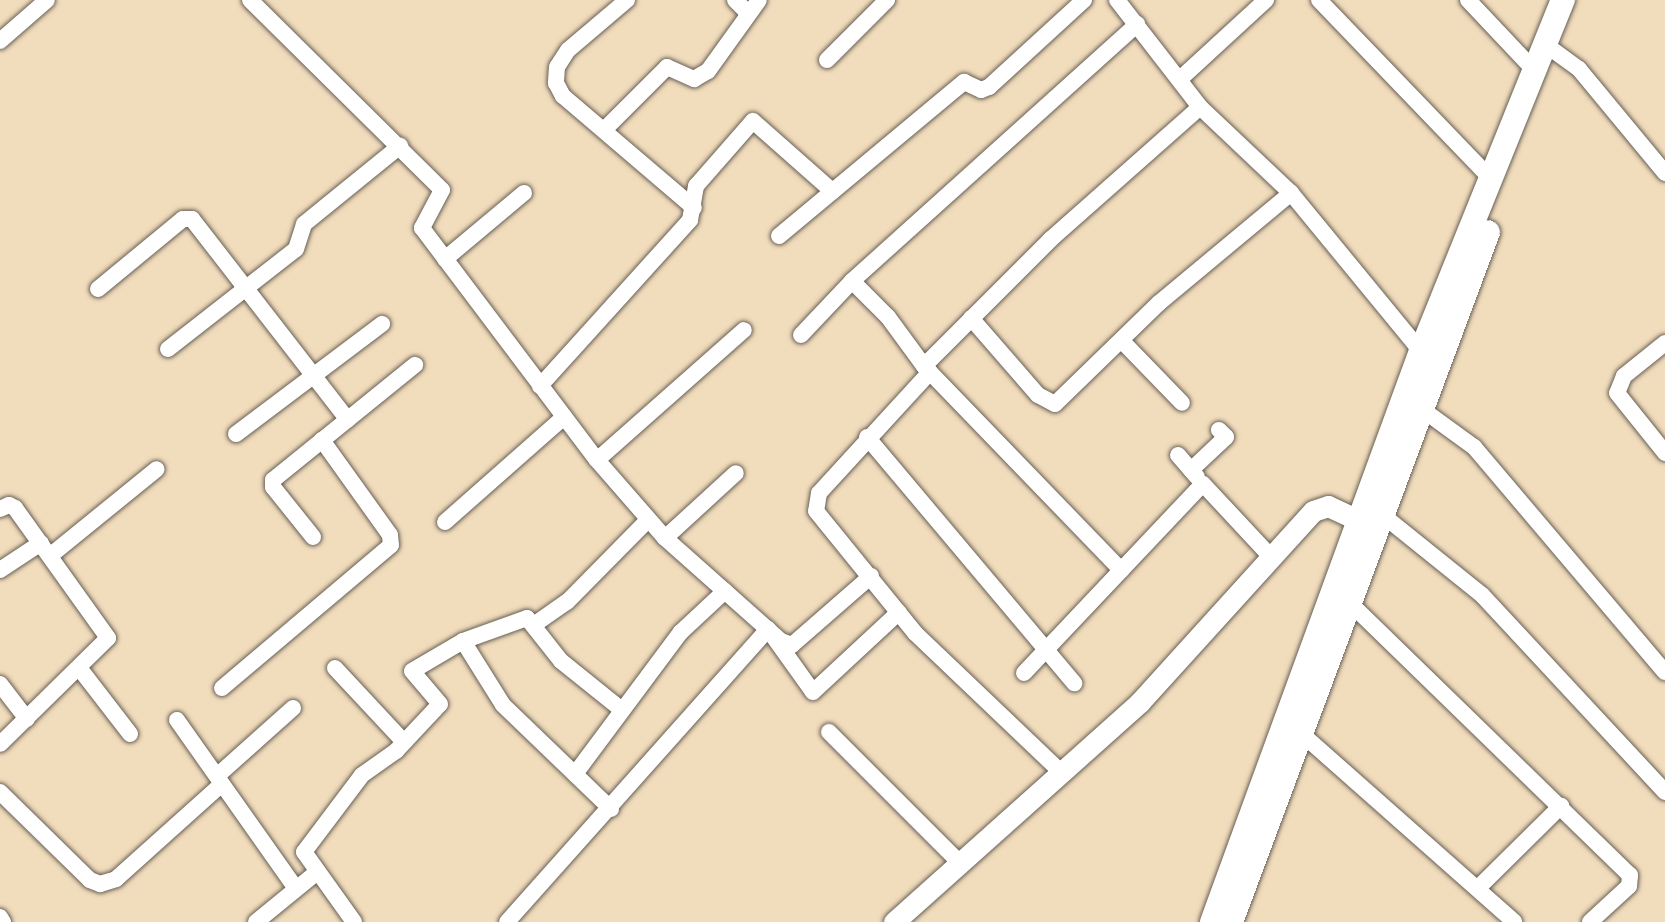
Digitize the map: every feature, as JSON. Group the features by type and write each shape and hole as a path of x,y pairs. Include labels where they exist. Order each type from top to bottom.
{"main road":[{"path":"1231,922 1385,517 1553,49 1563,0"},
{"path":"1212,922 1421,351 1535,71 1553,49 1581,0"}],"street":[{"path":"0,41 47,0"},
{"path":"250,0 442,190 422,228 597,460 664,538 768,629 792,645 871,576"},
{"path":"627,0 568,50 557,67 556,83 563,96 694,208"},
{"path":"735,0 748,13"},
{"path":"604,130 667,67 694,79 708,71 759,0"},
{"path":"827,60 887,0"},
{"path":"779,236 964,82 981,90 989,87 1084,0"},
{"path":"1118,0 1200,107 1291,193 1421,351"},
{"path":"1180,79 1266,0"},
{"path":"1319,0 1491,179"},
{"path":"1468,0 1535,71"},
{"path":"801,335 852,281 1137,24"},
{"path":"1553,49 1579,69 1665,173"},
{"path":"1063,774 935,654 816,511 819,493 971,318 1051,239 1200,107"},
{"path":"540,386 690,220 696,186 753,121 832,191"},
{"path":"168,349 300,245 304,224 400,146"},
{"path":"445,260 524,193"},
{"path":"971,318 1038,395 1055,404 1159,303 1291,193"},
{"path":"97,289 188,218 247,287 348,420"},
{"path":"852,281 888,317 927,369 1121,570"},
{"path":"236,434 382,324"},
{"path":"597,460 744,330"},
{"path":"1122,341 1182,403"},
{"path":"1665,342 1624,376 1617,393 1618,400 1665,453"},
{"path":"313,537 272,484 415,365"},
{"path":"1423,410 1474,447 1665,672"},
{"path":"445,522 564,417"},
{"path":"1191,470 1226,437 1219,430"},
{"path":"867,436 1044,652 1073,683"},
{"path":"222,688 391,545 390,535 322,440"},
{"path":"1178,455 1271,557"},
{"path":"0,570 46,549 157,468"},
{"path":"664,538 736,474"},
{"path":"1024,673 1203,484"},
{"path":"0,744 106,645 107,633 15,508 2,504"},
{"path":"894,922 962,865 1139,703 1320,507 1358,520"},
{"path":"1385,517 1482,595 1665,792"},
{"path":"535,624 568,602 648,520"},
{"path":"575,774 681,632 725,591"},
{"path":"1352,605 1630,875 1629,886 1590,922"},
{"path":"768,629 813,692 899,612"},
{"path":"354,922 304,852 309,840 362,775 404,742 440,704 412,671 463,641 522,618 535,624 561,661 622,709"},
{"path":"507,922 611,809 768,629"},
{"path":"463,641 493,692 611,809"},
{"path":"335,668 404,742"},
{"path":"80,669 130,734"},
{"path":"0,684 27,719"},
{"path":"0,792 90,880 100,884 116,879 293,708"},
{"path":"177,720 295,887"},
{"path":"830,732 962,865"},
{"path":"1303,735 1514,922"},
{"path":"1478,888 1561,806"},
{"path":"256,922 295,887 317,872"},
{"path":"0,917 3,922"}]}
